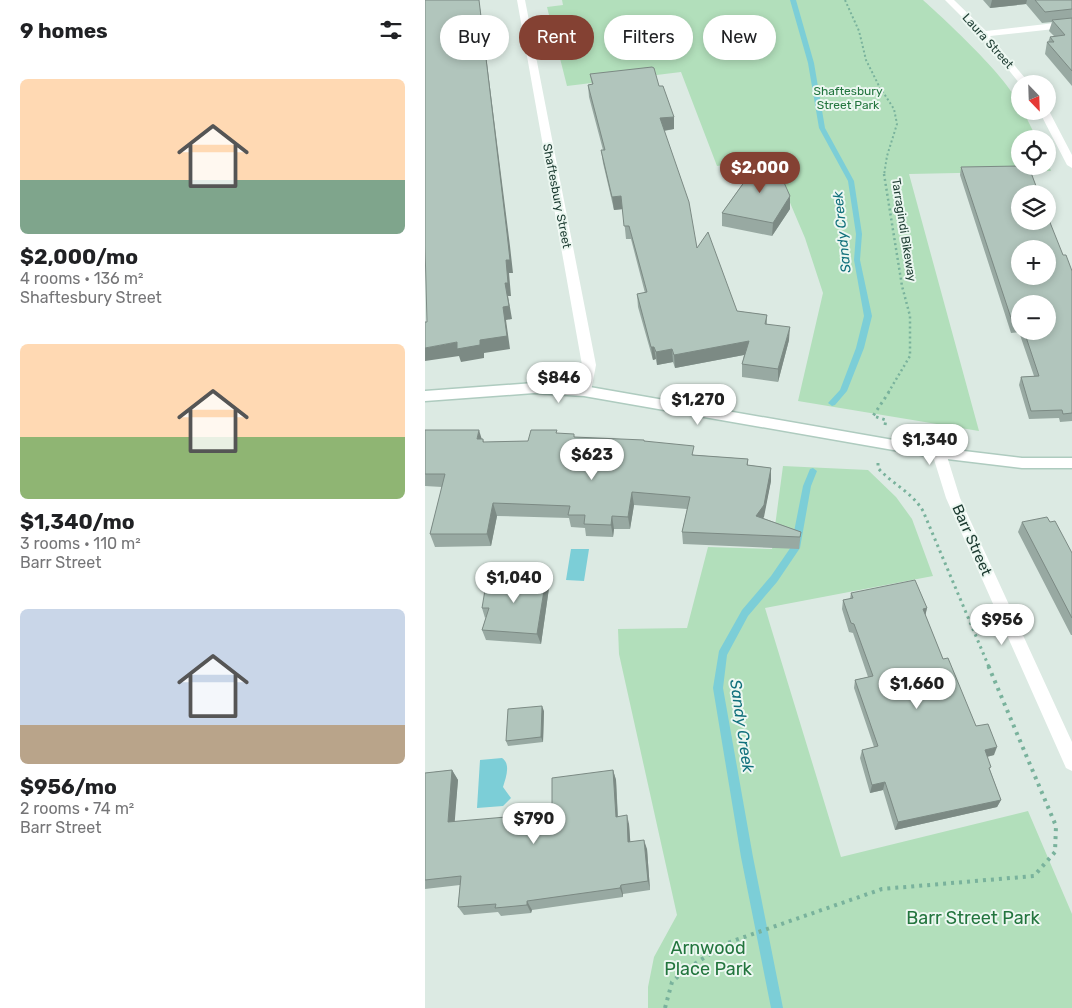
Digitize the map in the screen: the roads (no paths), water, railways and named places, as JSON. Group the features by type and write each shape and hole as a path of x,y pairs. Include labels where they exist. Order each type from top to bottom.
{"street":[{"name":"Shaftesbury Street","path":"521,0 589,364 584,391"},
{"name":"Laura Street","path":"949,0 983,34 1017,75"},
{"path":"983,34 1072,24"},
{"path":"1049,120 1072,164"},
{"path":"425,396 534,388 584,391 939,453 1022,463 1072,463"},
{"name":"Barr Street","path":"939,453 953,498 1072,762"}],"water":[{"path":"571,549 589,549 584,581 566,580"},
{"path":"502,758 507,767 503,787 511,798 503,806 477,808 480,760"}],"waterway":[{"name":"Sandy Creek","path":"793,0 811,63 822,128 851,181 859,234 857,260 868,316 860,348 843,391 832,403"},
{"name":"Sandy Creek","path":"777,1008 747,857 718,688 722,654 745,613 774,579 795,548 807,486 813,471"}],"park label":[{"name":"Shaftesbury Street Park","path":"848,98"},
{"name":"Barr Street Park","path":"973,918"},
{"name":"Arnwood Place Park","path":"708,958"}]}
